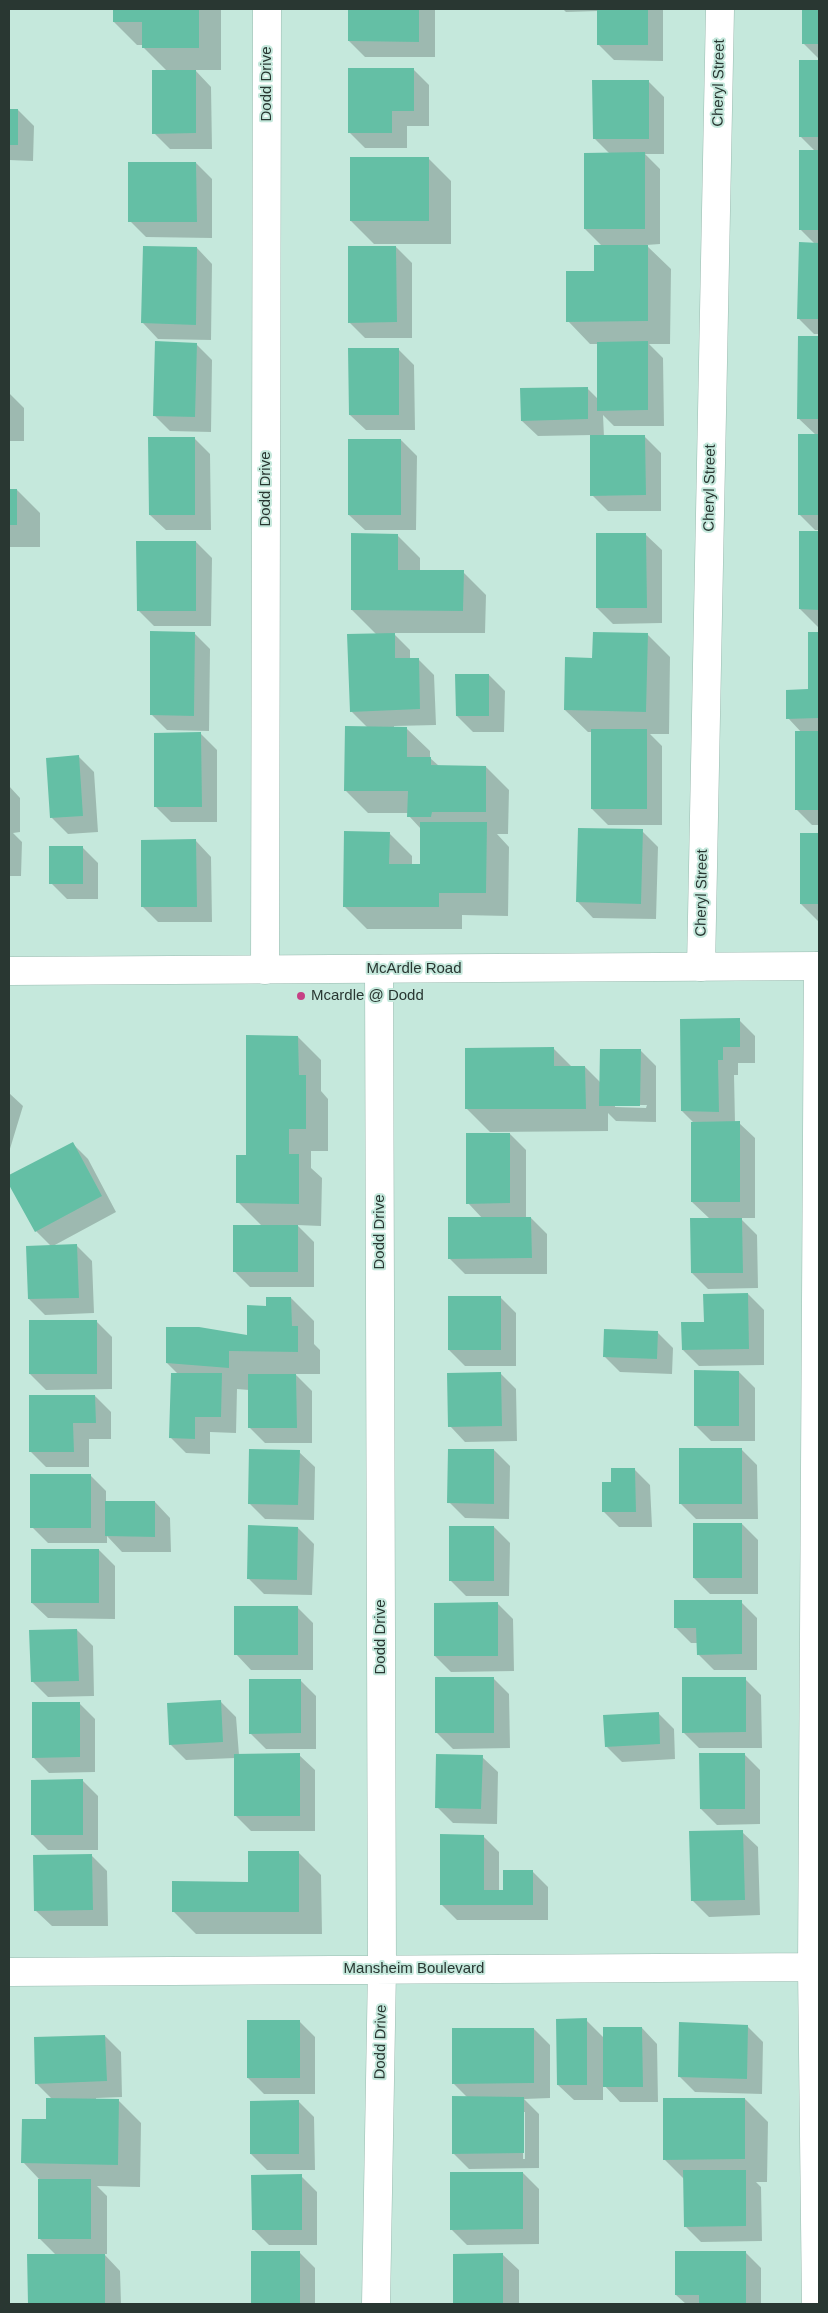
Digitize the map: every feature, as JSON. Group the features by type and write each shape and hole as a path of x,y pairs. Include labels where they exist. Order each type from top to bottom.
{"street":[{"name":"Dodd Drive","path":"265,970 267,9"},
{"name":"Cheryl Street","path":"701,967 720,9"},
{"name":"McArdle Road","path":"9,971 819,966"},
{"path":"816,2304 819,966"},
{"name":"Dodd Drive","path":"376,2304 382,1969 379,969"},
{"name":"Mansheim Boulevard","path":"9,1972 816,1967"}],"building":[{"path":"113,9 199,9 199,48 142,48 142,22 113,22"},
{"path":"348,9 419,9 419,42 348,41"},
{"path":"597,9 648,9 648,45 597,45"},
{"path":"802,9 819,9 819,44 802,44"},
{"path":"799,60 819,60 819,137 799,137"},
{"path":"348,68 414,68 414,111 392,111 392,133 348,133"},
{"path":"152,70 196,70 196,133 152,134"},
{"path":"592,80 649,80 649,139 593,139"},
{"path":"9,109 18,109 18,145 9,145"},
{"path":"799,150 819,150 819,230 799,230"},
{"path":"645,152 645,229 584,229 584,153"},
{"path":"350,157 429,157 429,221 350,221"},
{"path":"128,162 196,162 197,222 128,222"},
{"path":"799,242 819,243 819,319 797,319"},
{"path":"594,245 648,245 648,321 566,322 566,271 594,271"},
{"path":"143,246 197,247 196,325 141,323"},
{"path":"348,246 396,246 397,322 348,323"},
{"path":"798,336 819,336 819,419 797,419"},
{"path":"155,341 197,343 195,417 153,416"},
{"path":"648,341 648,410 597,411 597,342"},
{"path":"348,348 399,348 399,415 349,415"},
{"path":"588,387 588,419 521,421 520,388"},
{"path":"798,434 819,434 819,515 798,515"},
{"path":"590,435 645,435 646,495 590,496"},
{"path":"148,437 195,437 195,515 149,515"},
{"path":"348,439 401,439 401,515 348,515"},
{"path":"9,489 17,489 17,525 9,525"},
{"path":"799,531 819,531 819,610 799,609"},
{"path":"351,533 398,534 398,570 464,570 463,611 351,610"},
{"path":"596,533 646,533 647,608 596,608"},
{"path":"136,541 196,541 196,611 137,611"},
{"path":"150,631 195,632 194,716 150,715"},
{"path":"593,632 648,633 646,712 564,710 565,657 592,658"},
{"path":"808,632 819,632 819,718 786,719 786,690 808,689"},
{"path":"395,633 395,658 419,658 420,709 350,712 347,634"},
{"path":"455,674 489,674 489,716 456,716"},
{"path":"345,726 407,727 407,757 431,757 431,765 486,766 486,812 432,812 431,817 407,817 408,791 344,791"},
{"path":"591,729 647,729 647,809 591,809"},
{"path":"795,731 819,731 819,810 795,810"},
{"path":"201,732 202,807 154,807 154,733"},
{"path":"79,755 83,816 50,818 46,758"},
{"path":"420,822 487,822 486,893 439,893 439,907 343,907 344,831 390,832 389,864 420,864"},
{"path":"578,828 643,829 641,904 576,902"},
{"path":"800,833 819,833 819,904 800,904"},
{"path":"196,839 197,907 141,907 141,840"},
{"path":"49,846 83,846 83,884 49,884"},
{"path":"740,1018 740,1047 723,1047 723,1060 718,1060 719,1112 681,1111 680,1019"},
{"path":"246,1035 298,1036 299,1075 306,1075 306,1129 289,1129 289,1154 299,1154 299,1204 236,1203 236,1155 246,1155"},
{"path":"554,1047 554,1066 585,1066 586,1109 465,1109 465,1048"},
{"path":"600,1049 641,1049 640,1106 599,1106"},
{"path":"740,1121 740,1202 691,1202 691,1122"},
{"path":"466,1133 510,1133 510,1203 466,1204"},
{"path":"73,1142 102,1196 35,1232 9,1185 9,1175"},
{"path":"448,1217 531,1217 532,1258 448,1259"},
{"path":"690,1218 742,1218 743,1273 691,1273"},
{"path":"233,1225 298,1225 298,1272 233,1272"},
{"path":"77,1244 79,1298 28,1299 26,1246"},
{"path":"748,1293 749,1349 682,1350 681,1322 704,1322 703,1294"},
{"path":"448,1296 501,1296 501,1350 448,1350"},
{"path":"266,1297 291,1297 292,1326 298,1326 298,1352 229,1351 229,1368 166,1363 166,1327 199,1327 247,1335 247,1305 266,1306"},
{"path":"29,1320 97,1320 97,1374 29,1374"},
{"path":"604,1329 658,1331 657,1359 603,1357"},
{"path":"694,1370 739,1371 739,1426 694,1426"},
{"path":"501,1372 502,1426 448,1427 447,1373"},
{"path":"171,1373 222,1373 221,1417 195,1417 195,1439 169,1438"},
{"path":"248,1374 296,1374 297,1428 248,1428"},
{"path":"29,1395 95,1395 96,1423 73,1423 74,1452 29,1452"},
{"path":"679,1448 742,1448 742,1504 679,1504"},
{"path":"249,1449 300,1450 298,1505 248,1504"},
{"path":"448,1449 494,1449 494,1504 447,1503"},
{"path":"611,1468 635,1468 636,1512 602,1512 602,1482 611,1482"},
{"path":"30,1474 91,1474 91,1528 30,1528"},
{"path":"105,1501 155,1501 155,1537 105,1536"},
{"path":"693,1523 742,1523 742,1578 693,1578"},
{"path":"248,1525 298,1527 297,1580 247,1579"},
{"path":"449,1526 494,1526 494,1581 449,1581"},
{"path":"31,1549 99,1549 99,1603 31,1603"},
{"path":"674,1600 742,1600 742,1654 697,1655 696,1628 674,1628"},
{"path":"498,1602 498,1656 434,1656 434,1603"},
{"path":"234,1606 298,1606 298,1655 234,1655"},
{"path":"77,1629 79,1681 31,1682 29,1630"},
{"path":"435,1677 494,1677 494,1733 435,1733"},
{"path":"682,1677 746,1677 746,1732 682,1733"},
{"path":"249,1679 301,1679 301,1733 249,1734"},
{"path":"221,1700 223,1742 169,1745 167,1703"},
{"path":"32,1702 80,1702 80,1757 32,1758"},
{"path":"659,1712 660,1744 605,1747 603,1715"},
{"path":"300,1753 300,1816 234,1816 234,1754"},
{"path":"699,1753 745,1753 745,1809 700,1809"},
{"path":"436,1754 483,1755 481,1809 435,1808"},
{"path":"83,1779 83,1835 31,1835 31,1780"},
{"path":"743,1830 745,1900 691,1901 689,1831"},
{"path":"440,1834 484,1835 484,1890 503,1890 503,1870 533,1870 533,1905 440,1905"},
{"path":"248,1851 299,1851 299,1912 172,1912 172,1881 248,1882"},
{"path":"92,1854 93,1910 34,1911 33,1855"},
{"path":"587,2018 587,2085 557,2085 556,2019"},
{"path":"247,2020 300,2020 300,2078 247,2078"},
{"path":"679,2022 748,2025 747,2079 678,2077"},
{"path":"603,2027 642,2027 643,2087 603,2087"},
{"path":"452,2028 534,2028 534,2083 452,2084"},
{"path":"105,2035 107,2081 35,2084 34,2037"},
{"path":"452,2096 524,2097 524,2153 452,2154"},
{"path":"46,2098 119,2099 118,2165 21,2163 22,2119 46,2119"},
{"path":"663,2098 745,2098 745,2159 663,2160"},
{"path":"299,2100 299,2154 250,2154 250,2101"},
{"path":"683,2170 746,2170 746,2226 684,2227"},
{"path":"450,2172 523,2172 523,2229 450,2230"},
{"path":"302,2174 302,2230 252,2230 251,2175"},
{"path":"38,2179 91,2179 91,2239 38,2239"},
{"path":"251,2251 300,2251 300,2304 251,2304"},
{"path":"675,2251 746,2251 746,2304 699,2304 699,2295 675,2295"},
{"path":"503,2253 503,2304 453,2304 453,2254"},
{"path":"27,2254 105,2254 105,2304 28,2304"}],"place":[{"name":"Mcardle @ Dodd","path":"301,996"}]}
